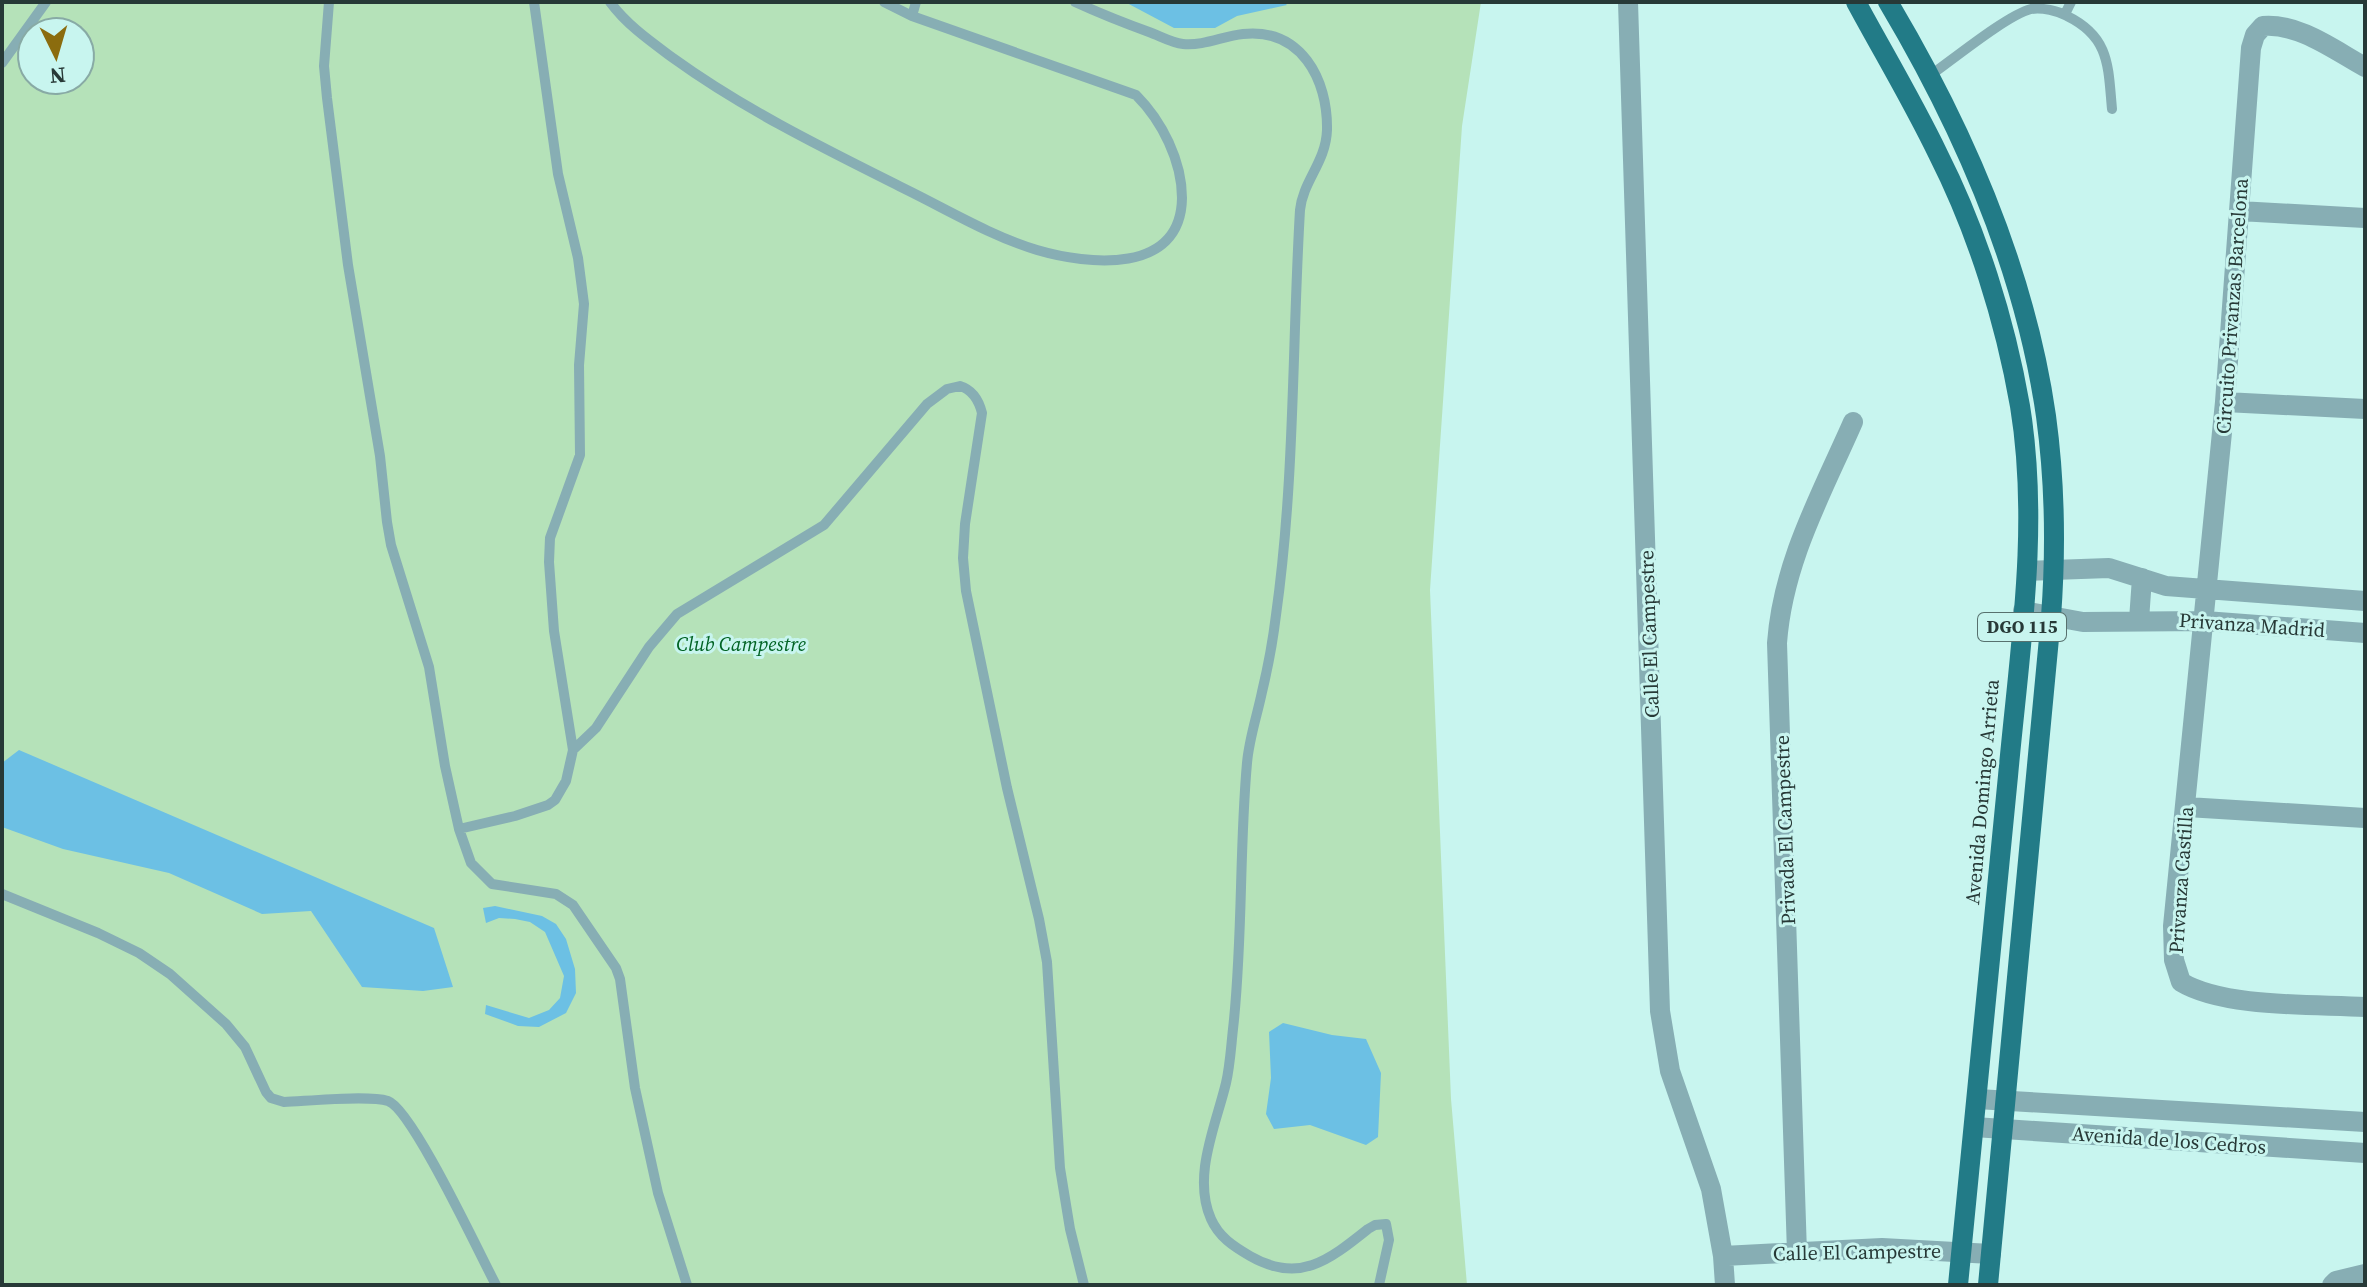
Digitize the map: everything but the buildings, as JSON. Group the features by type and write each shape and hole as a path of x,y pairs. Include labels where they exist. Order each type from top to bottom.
{"main road":[{"name":"Avenida Domingo Arrieta","path":"1856,2 1938,154 1963,208 2010,357 2021,417 2028,488 2027,571 1958,1285"},
{"name":"DGO 115","path":"1888,2 1955,128 1984,197 2020,301 2046,416 2052,487 2054,570 2051,617 1988,1285"}],"street":[{"name":"Calle El Campestre","path":"1628,2 1660,1011 1670,1071 1711,1189 1725,1285"},
{"name":"Circuito Privanzas Barcelona","path":"2208,590 2249,62 2255,35 2263,26 2281,25 2365,67"},
{"path":"2239,211 2365,218"},
{"path":"2225,402 2365,409"},
{"name":"Privada El Campestre","path":"1797,1253 1777,643 1780,608 1790,567 1853,422"},
{"name":"Privanza Madrid","path":"2027,571 2109,568 2166,586 2365,601"},
{"path":"2139,620 2142,578"},
{"name":"Privanza Castilla","path":"2208,590 2173,926 2174,960 2181,982 2199,993 2227,998 2365,1007"},
{"name":"Privanza Madrid","path":"2023,611 2083,622 2205,621 2365,633"},
{"path":"2187,807 2365,818"},
{"name":"Avenida de los Cedros","path":"1977,1099 2365,1122"},
{"name":"Avenida de los Cedros","path":"1974,1127 2365,1153"},
{"name":"Calle El Campestre","path":"1723,1256 1882,1248 1991,1254"},
{"path":"2332,1285 2336,1281 2365,1274"}],"lane":[{"path":"2,63 46,2"},
{"path":"329,2 325,48 327,98 348,265 378,441 387,522 391,545 429,667 459,829 471,863 484,878 501,887 556,894 565,899 573,905 616,968 635,1088 658,1193 687,1285"},
{"path":"459,829 548,805 562,790 573,750 554,631 549,562 550,538 580,455 579,365 584,304 578,258 558,174 534,2"},
{"path":"610,2 633,28 719,91 828,151 1007,238 1038,250 1096,261 1125,261 1147,255 1174,230 1180,216 1182,198 1176,163 1157,121 1136,95 912,16 884,2"},
{"path":"912,16 916,2"},
{"path":"1075,2 1178,43 1199,43 1243,34 1286,40 1302,54 1323,91 1325,145 1300,210 1295,389 1287,511 1276,615 1249,748 1243,804 1233,1027 1227,1079 1205,1174 1205,1195 1211,1219 1225,1241 1267,1266 1284,1269 1323,1262 1368,1229 1386,1224 1389,1240 1379,1285"},
{"path":"2065,14 2071,2"},
{"path":"1928,77 2034,5 2065,14 2095,35 2108,61 2112,109"},
{"path":"573,750 596,728 649,647 677,614 824,525 927,404 947,389 960,386 974,395 982,413 965,524 963,558 966,591 1007,788 1039,919 1049,994 1060,1168 1070,1229 1084,1285"},
{"path":"2,894 98,933 139,953 170,974 226,1024 245,1047 271,1098 284,1102 377,1099 397,1106 426,1151 496,1285"}],"green space":[{"name":"Club Campestre","path":"2,2 1481,2 1462,126 1430,590 1451,1099 1467,1285 2,1285"}],"water":[{"path":"1125,2 1284,2 1287,5 1237,16 1215,28 1174,28"},
{"path":"19,750 434,928 453,987 423,991 362,987 311,911 262,914 169,873 63,849 2,827 2,763"},
{"path":"495,906 542,916 556,924 566,939 575,969 576,993 566,1013 539,1027 518,1026 485,1014 486,1005 529,1018 549,1010 560,998 564,976 545,932 530,922 515,919 499,918 486,923 483,908"},
{"path":"1283,1023 1332,1035 1366,1039 1381,1073 1378,1137 1366,1145 1310,1125 1274,1129 1266,1114 1271,1078 1269,1032"}]}
